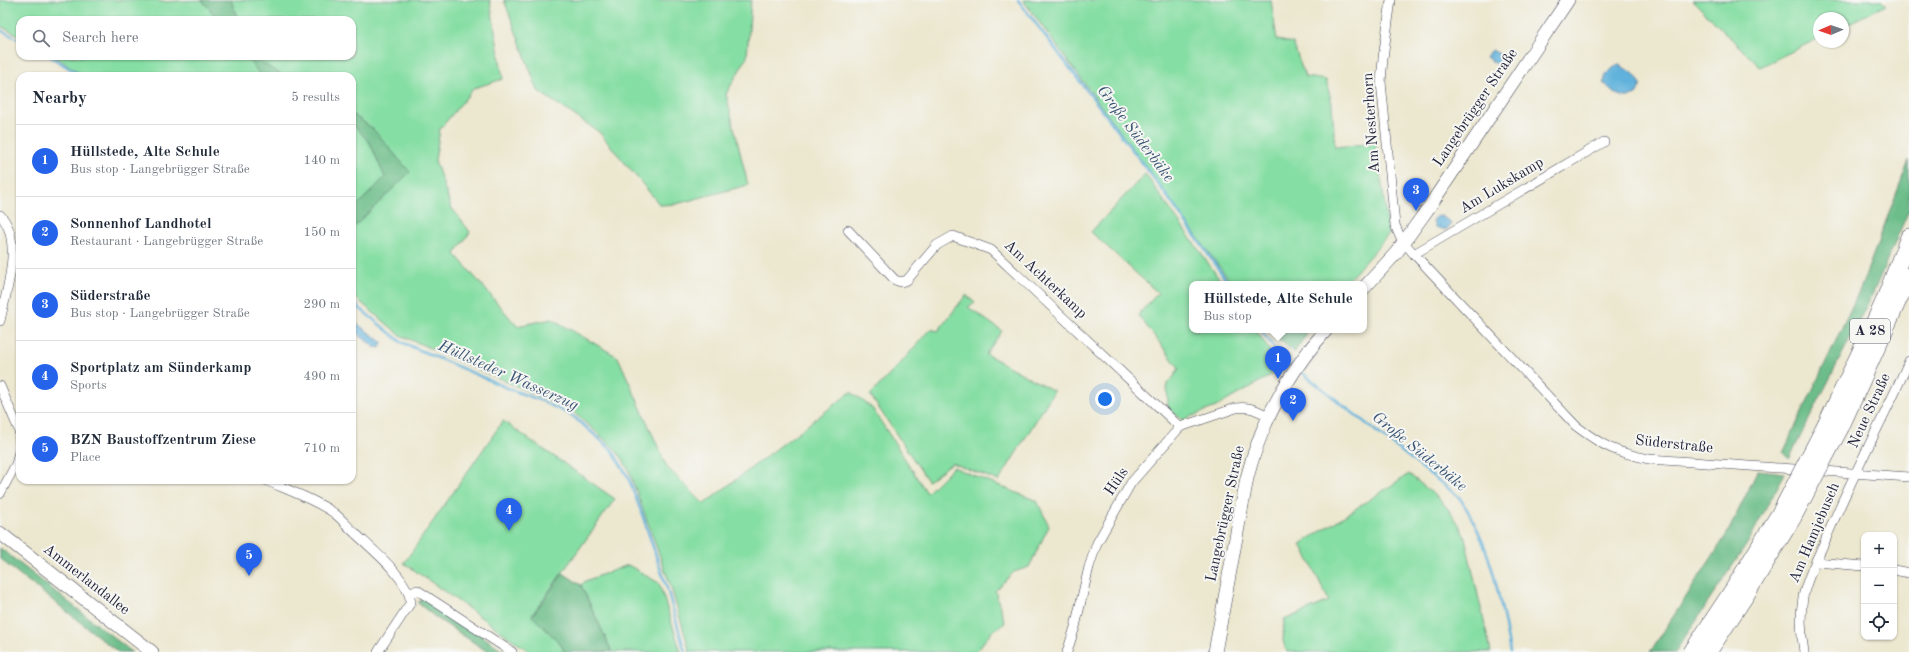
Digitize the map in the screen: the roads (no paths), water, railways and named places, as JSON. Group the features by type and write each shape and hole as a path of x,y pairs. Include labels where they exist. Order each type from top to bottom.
{"highway":[{"name":"A 28","path":"1834,425 1909,238"},
{"name":"A 28","path":"1708,652 1745,596 1834,425 1909,276"},
{"name":"A 28","path":"1692,652 1733,590 1787,514"}],"street":[{"name":"Am Nesterhorn","path":"1391,0 1381,82 1395,225 1397,232 1404,243"},
{"name":"Langebrügger Straße","path":"1367,285 1404,243 1568,0"},
{"name":"Am Lukskamp","path":"1414,254 1604,142"},
{"path":"0,216 8,227 11,239 12,260 0,321"},
{"name":"Am Achterkamp","path":"848,230 895,280 901,282 907,280 937,245 953,236 991,250 1180,427"},
{"name":"Süderstraße","path":"1404,243 1576,426 1598,442 1620,453 1649,459 1909,477"},
{"name":"Langebrügger Straße","path":"1215,652 1247,478 1254,452 1268,416 1291,376 1324,333"},
{"name":"Neue Straße","path":"1857,473 1909,361"},
{"path":"0,386 16,423"},
{"path":"1180,427 1236,408 1246,407 1268,416"},
{"name":"Hüls","path":"1067,652 1075,627 1089,566 1101,533 1132,484 1180,427"},
{"path":"0,494 16,464"},
{"name":"Am Hamjebusch","path":"1804,652 1802,628 1803,597 1810,572 1816,562 1834,517 1857,473"},
{"path":"274,484 311,501 334,514 389,566 410,594 411,602 378,652"},
{"name":"Ammerlandallee","path":"0,533 152,652"},
{"path":"1816,562 1861,566"},
{"path":"1897,571 1909,573"},
{"path":"410,594 417,590 512,652"}],"water":[{"path":"1492,50 1503,56 1499,66 1486,57"},
{"path":"1618,64 1634,74 1641,84 1636,95 1626,97 1618,95 1604,83 1606,74"},
{"path":"1439,215 1451,224 1446,230 1435,227 1433,222 1435,217"},
{"path":"356,323 382,342 380,348 374,347 356,332"}],"waterway":[{"name":"Große Süderbäke","path":"1018,0 1162,189 1227,281"},
{"name":"Hüllsteder Wasserzug","path":"0,30 16,38"},
{"name":"Hüllsteder Wasserzug","path":"56,60 75,72"},
{"name":"Hüllsteder Wasserzug","path":"356,305 401,342 512,390 542,401 574,417 612,450 628,477 641,511 667,588 685,652"},
{"name":"Große Süderbäke","path":"1263,333 1274,348 1293,365"},
{"name":"Große Süderbäke","path":"1300,371 1459,497 1470,515 1487,552 1498,591 1510,652"}],"place":[{"name":"Süderstraße","path":"1416,211"},
{"name":"Hüllstede, Alte Schule","path":"1278,379"},
{"name":"Sonnenhof Landhotel","path":"1293,421"},
{"name":"Sportplatz am Sünderkamp","path":"509,531"},
{"name":"BZN Baustoffzentrum Ziese","path":"249,576"}]}
